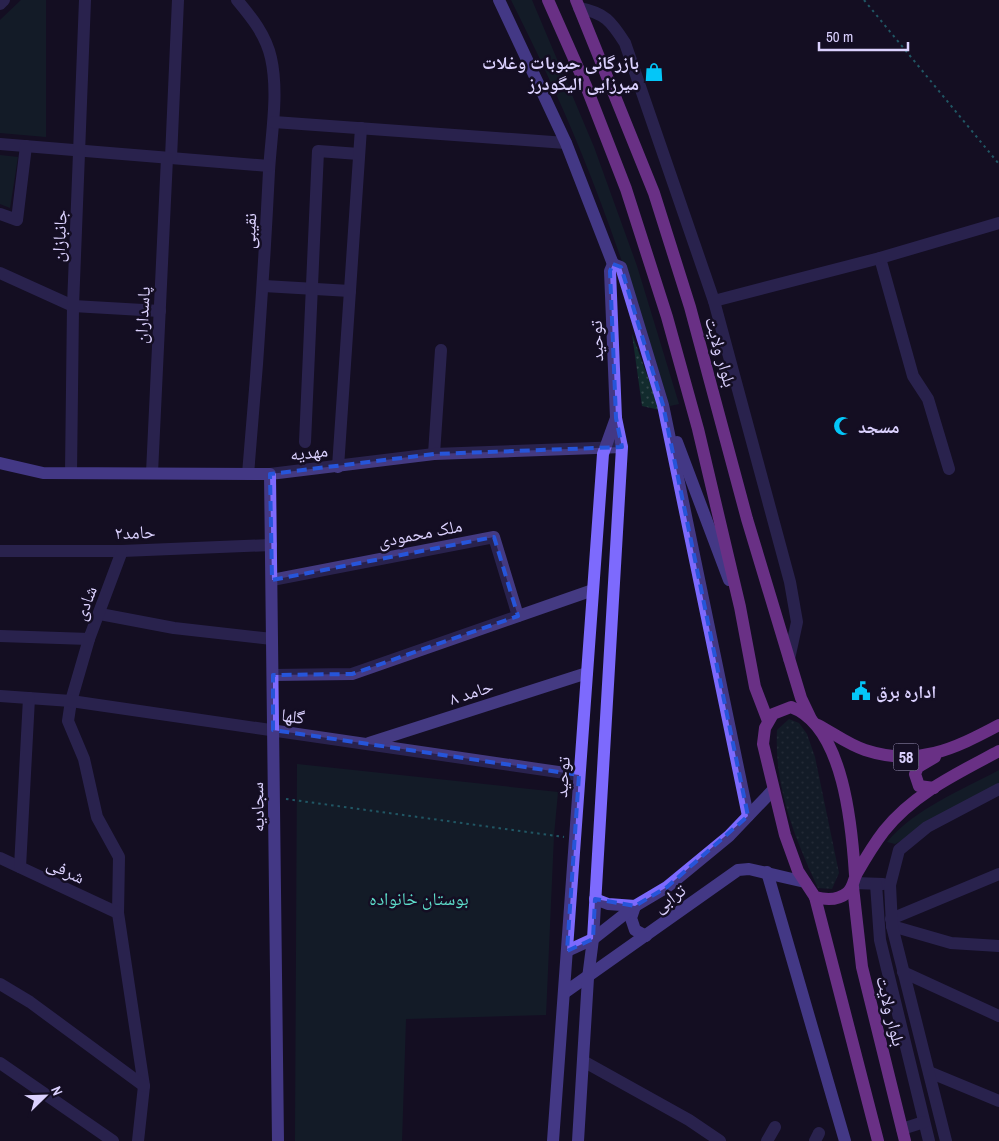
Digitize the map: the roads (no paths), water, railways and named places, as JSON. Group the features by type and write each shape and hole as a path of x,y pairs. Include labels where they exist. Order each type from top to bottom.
{"main road":[{"path":"499,0 566,143 614,264 621,267 663,405 740,607"},
{"path":"548,0 586,86 626,189 664,308 698,429 740,607 755,687 768,721"},
{"name":"بلوار ولایت","path":"578,4 654,192 690,307 747,519 801,698 812,721 829,747 842,782 851,822 854,882 862,967 903,1135"},
{"name":"توحید","path":"578,1141 588,978 593,939 622,447 616,418 610,271 614,264"},
{"path":"663,405 748,816"},
{"name":"توحید","path":"553,1141 605,446 616,418"},
{"name":"مهدیه","path":"0,463 43,473 270,474"},
{"name":"سجادیه","path":"270,474 278,1141"},
{"path":"812,721 801,711 791,707 773,714 768,721 763,744 785,835 798,871 814,897 878,1141"},
{"name":"58","path":"812,721 864,750 912,758 942,753 999,725"},
{"name":"58","path":"854,882 883,832 898,815 934,788 999,751"},
{"path":"934,788 919,786 915,774 918,767 942,753"},
{"name":"ترابی","path":"567,951 593,939 635,906 667,887 729,836 773,790"},
{"name":"ترابی","path":"564,993 588,978 738,870 749,869 767,872 805,882"},
{"path":"767,872 845,1141"},
{"path":"814,897 826,900 837,898 846,894 854,882"},
{"path":"595,899 608,904 635,906 631,918 636,930 646,936"}],"street":[{"path":"0,4 4,0"},
{"name":"جانبازان","path":"71,473 73,306 85,0"},
{"name":"پاسداران","path":"152,473 178,0"},
{"name":"نقیبی","path":"237,0 266,39 272,60 274,122 269,166 264,286 248,474"},
{"path":"578,4 599,12 613,23 626,43 714,302 790,582 797,622 790,659"},
{"path":"274,122 566,143"},
{"path":"338,466 361,128"},
{"path":"0,144 269,166"},
{"path":"0,214 17,220 26,146"},
{"path":"304,442 318,150 359,154"},
{"path":"714,302 880,258 999,223"},
{"path":"880,258 912,376 928,398 949,469"},
{"path":"0,273 73,306 160,311"},
{"path":"264,286 350,291"},
{"path":"434,454 440,350"},
{"name":"مهدیه","path":"270,474 434,454 605,446 622,447"},
{"name":"ملک محمودی","path":"272,580 494,537 518,616"},
{"name":"حامد۲","path":"0,551 122,551 271,545"},
{"name":"شادی","path":"0,636 89,639 100,614 122,551"},
{"path":"273,675 352,674 593,590"},
{"path":"100,614 174,628 272,639"},
{"path":"89,639 71,701 68,720 84,759 97,817 119,857 118,913 144,1086 138,1141"},
{"name":"حامد ۸","path":"367,744 587,673"},
{"name":"گلها","path":"0,696 71,701 580,775"},
{"path":"20,867 30,698"},
{"path":"946,1141 891,923 890,885 899,850 927,827 999,789"},
{"name":"شرفی","path":"0,858 118,913"},
{"path":"891,923 999,874"},
{"path":"854,882 890,885"},
{"path":"876,884 880,940 929,1141"},
{"path":"891,923 951,943 999,946"},
{"path":"903,972 999,1016"},
{"path":"0,984 30,1002 144,1086"},
{"path":"583,1061 689,1120 720,1141"},
{"path":"0,1063 114,1141"},
{"path":"929,1072 999,1101"},
{"path":"903,1135 924,1122"},
{"path":"767,1141 775,1128"}],"place":[{"name":"بازرگانی حبوبات وغلات میرزایی الیگودرز","path":"654,72"},
{"name":"مسجد","path":"843,426"},
{"name":"اداره برق","path":"861,691"}],"park label":[{"name":"بوستان خانواده","path":"419,898"}]}
